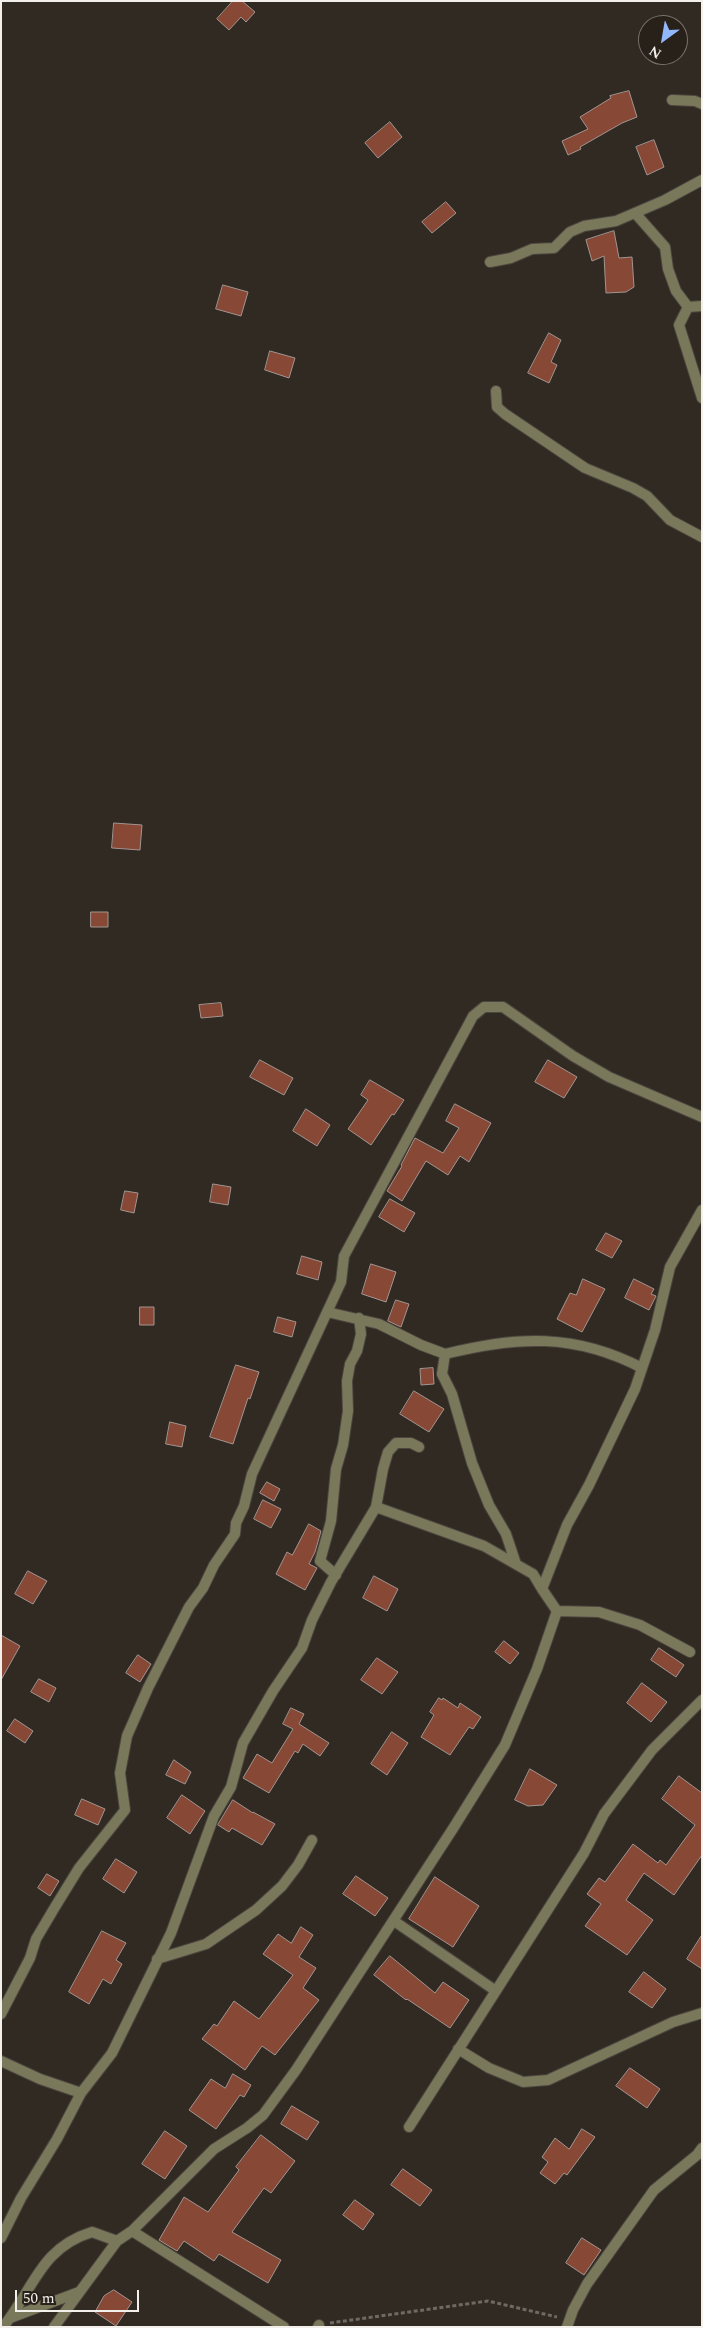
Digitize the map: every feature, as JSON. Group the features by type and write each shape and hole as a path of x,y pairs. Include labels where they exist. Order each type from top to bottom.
{"street":[{"path":"672,100 695,101 702,104"},
{"path":"490,262 511,258 532,249 554,248 570,232 584,226 616,221 665,200 702,180"},
{"path":"635,213 665,247 668,269 676,292 688,307"},
{"path":"688,307 702,306"},
{"path":"688,307 679,325 702,398"},
{"path":"496,390 497,407 505,414 585,468 633,488 647,496 670,520 702,537"},
{"path":"1,2014 30,1958 36,1940 55,1906 79,1868 125,1810 120,1773 127,1736 148,1688 189,1607 203,1588 214,1565 235,1534 236,1523 244,1506 252,1474 341,1282 344,1256 473,1016 484,1007 503,1007 573,1056 609,1077 702,1117"},
{"path":"542,1589 567,1525 635,1389 655,1330 670,1267 702,1210"},
{"path":"327,1312 379,1324 421,1345 445,1354 499,1343 540,1339 571,1343 619,1356 642,1368"},
{"path":"336,1575 320,1561 331,1521 336,1469 343,1445 348,1411 347,1381 350,1364 361,1334 359,1318"},
{"path":"445,1354 442,1374 452,1394 472,1463 489,1505 506,1534 516,1564"},
{"path":"1,2238 20,2198 57,2139 81,2093 112,2053 171,1933 214,1816 231,1787 243,1743 265,1704 302,1648 312,1620 376,1507 388,1452 396,1443 411,1443 419,1448"},
{"path":"376,1507 484,1546 516,1564 533,1574 556,1611"},
{"path":"556,1611 599,1612 640,1625 690,1652"},
{"path":"54,2327 118,2241 132,2230 214,2149 247,2128 263,2115 296,2070 394,1921 505,1746 537,1669 556,1611"},
{"path":"409,2127 584,1853 604,1814 652,1750 702,1700"},
{"path":"157,1959 206,1944 256,1910 282,1886 298,1865 312,1840"},
{"path":"394,1921 496,1991"},
{"path":"458,2050 489,2068 523,2082 548,2080 673,2022 702,2013"},
{"path":"1,2061 40,2080 81,2093"},
{"path":"568,2324 587,2284 654,2190 702,2148"},
{"path":"132,2230 284,2327"},
{"path":"3,2327 44,2265 65,2243 92,2232 118,2241"},
{"path":"10,2318 80,2292"}],"path":[{"path":"319,2326 488,2301 568,2324"}],"building":[{"path":"233,1 242,1 255,12 246,22 241,17 229,30 217,19"},
{"path":"629,91 637,117 622,123 568,155 562,141 588,129 580,117 611,98 610,96"},
{"path":"390,122 402,137 378,158 365,143"},
{"path":"654,140 664,167 647,175 636,147"},
{"path":"446,202 456,213 432,233 422,222"},
{"path":"614,231 619,258 632,257 634,287 626,292 606,293 604,256 592,261 586,240"},
{"path":"223,285 248,292 241,316 216,309"},
{"path":"549,333 561,340 551,362 557,365 549,383 528,373"},
{"path":"270,351 295,358 289,378 265,370"},
{"path":"114,823 142,825 140,850 112,848"},
{"path":"91,912 108,912 108,927 91,927"},
{"path":"221,1003 223,1016 201,1018 199,1005"},
{"path":"260,1060 293,1078 284,1095 250,1077"},
{"path":"548,1060 577,1077 564,1098 535,1082"},
{"path":"370,1080 404,1100 371,1145 348,1129 368,1100 361,1095"},
{"path":"455,1104 491,1123 469,1162 460,1156 448,1175 426,1161 402,1201 387,1191 402,1166 415,1138 443,1153 459,1128 446,1121"},
{"path":"306,1109 330,1125 317,1146 293,1131"},
{"path":"213,1184 231,1187 228,1205 210,1202"},
{"path":"125,1191 138,1193 134,1213 121,1210"},
{"path":"390,1199 415,1213 404,1232 379,1217"},
{"path":"606,1233 622,1241 612,1258 596,1250"},
{"path":"302,1256 322,1262 318,1280 297,1274"},
{"path":"371,1264 396,1272 386,1302 362,1294"},
{"path":"583,1279 605,1289 582,1332 557,1319 570,1293 576,1295"},
{"path":"634,1279 654,1289 651,1294 656,1296 649,1310 625,1298"},
{"path":"396,1300 409,1304 401,1327 388,1321"},
{"path":"140,1307 154,1307 154,1325 140,1325"},
{"path":"278,1317 296,1322 292,1337 274,1332"},
{"path":"236,1365 259,1372 250,1399 248,1398 233,1444 210,1437"},
{"path":"433,1368 434,1384 421,1385 420,1369"},
{"path":"414,1391 444,1409 429,1432 400,1414"},
{"path":"170,1422 186,1426 182,1447 166,1444"},
{"path":"267,1482 280,1489 274,1501 260,1493"},
{"path":"263,1500 281,1509 271,1528 254,1519"},
{"path":"309,1524 321,1531 315,1552 309,1564 317,1568 305,1590 276,1574 287,1552 292,1555"},
{"path":"28,1571 47,1581 33,1604 15,1594"},
{"path":"374,1576 398,1589 387,1611 363,1598"},
{"path":"1,1635 20,1646 1,1680"},
{"path":"504,1641 519,1653 510,1664 495,1652"},
{"path":"659,1648 684,1665 676,1677 651,1660"},
{"path":"138,1655 151,1664 140,1682 126,1673"},
{"path":"377,1658 398,1672 382,1694 361,1680"},
{"path":"39,1679 56,1688 49,1702 31,1692"},
{"path":"642,1683 667,1702 651,1722 627,1703"},
{"path":"439,1698 442,1700 443,1698 458,1708 460,1703 481,1717 473,1729 469,1727 450,1755 421,1737 434,1715 430,1712"},
{"path":"291,1708 304,1714 299,1724 329,1743 320,1756 303,1744 298,1753 295,1751 269,1793 243,1778 257,1754 272,1763 293,1729 283,1724"},
{"path":"15,1719 33,1731 25,1743 7,1731"},
{"path":"392,1732 408,1743 387,1775 371,1764"},
{"path":"174,1760 191,1772 185,1784 166,1775"},
{"path":"530,1769 557,1785 543,1805 528,1806 515,1800"},
{"path":"679,1776 702,1793 702,1855 674,1895 644,1873 626,1900 653,1920 627,1955 585,1926 601,1904 587,1894 599,1878 605,1882 633,1844 658,1863 660,1860 666,1865 695,1825 662,1799"},
{"path":"182,1795 205,1811 190,1834 167,1818"},
{"path":"82,1799 105,1809 98,1825 75,1815"},
{"path":"233,1800 275,1824 262,1845 232,1828 229,1832 218,1825"},
{"path":"116,1859 137,1872 124,1893 103,1879"},
{"path":"47,1874 59,1881 50,1896 38,1888"},
{"path":"356,1876 388,1898 375,1916 343,1894"},
{"path":"435,1877 479,1906 453,1947 409,1919"},
{"path":"301,1927 313,1935 299,1957 316,1968 303,1988 319,2000 275,2055 262,2046 245,2070 202,2039 214,2024 217,2026 234,2001 259,2019 293,1975 263,1954 278,1934 291,1943"},
{"path":"102,1931 126,1943 116,1960 122,1964 111,1984 103,1979 89,2004 69,1992"},
{"path":"702,1935 702,1969 687,1959"},
{"path":"390,1956 435,1993 443,1982 469,2000 450,2028 406,2000 374,1975"},
{"path":"644,1972 666,1989 652,2008 629,1992"},
{"path":"630,2068 660,2089 647,2108 616,2086"},
{"path":"233,2074 251,2085 244,2097 240,2095 216,2129 189,2110 211,2079 225,2088"},
{"path":"292,2106 319,2122 307,2140 281,2124"},
{"path":"582,2129 595,2137 567,2175 564,2173 555,2184 540,2173 548,2162 542,2157 555,2138 569,2149"},
{"path":"165,2131 187,2146 165,2179 142,2164"},
{"path":"261,2135 295,2161 271,2193 264,2188 232,2232 281,2260 268,2283 219,2254 214,2261 184,2241 177,2251 159,2240 184,2197 208,2212 239,2170 236,2167"},
{"path":"403,2169 432,2190 420,2206 391,2185"},
{"path":"355,2200 374,2214 363,2230 343,2215"},
{"path":"582,2238 601,2250 584,2275 566,2263"},
{"path":"114,2290 132,2302 116,2326 95,2312 104,2296"}]}
